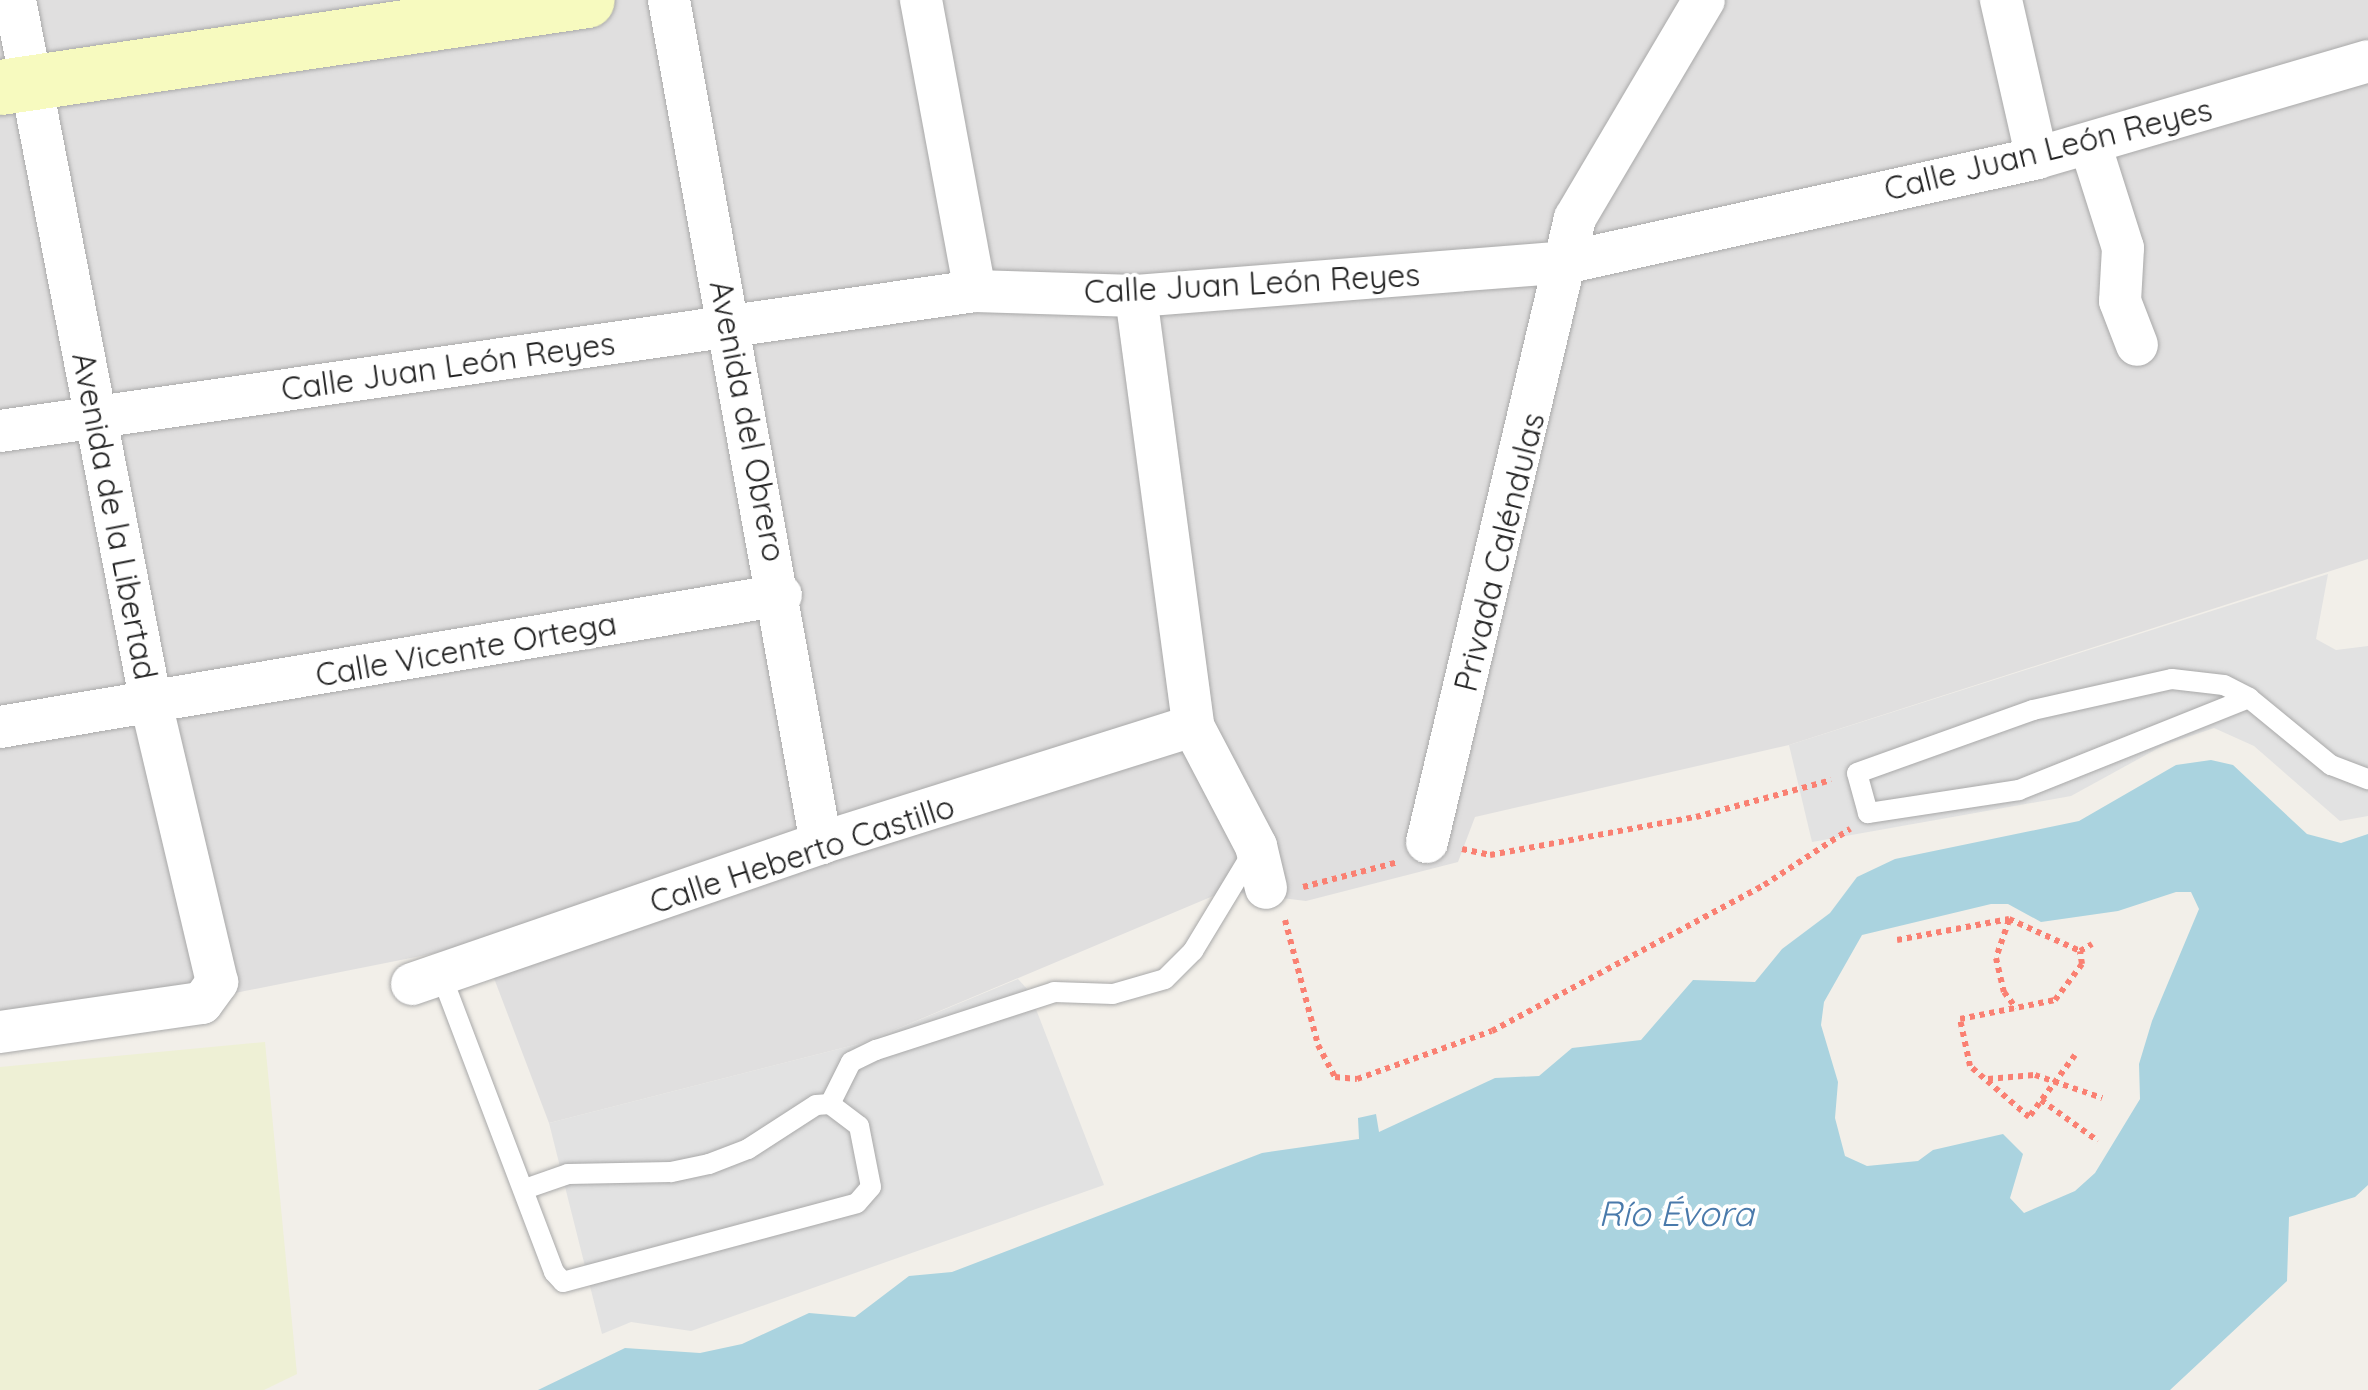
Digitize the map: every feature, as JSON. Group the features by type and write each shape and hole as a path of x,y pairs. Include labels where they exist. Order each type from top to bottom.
{"street":[{"name":"Avenida de la Libertad","path":"0,1032 180,1007 213,993 216,966 151,703 98,418 15,84 15,0"},
{"path":"15,84 587,0"},
{"name":"Avenida del Obrero","path":"669,0 780,595 821,843"},
{"path":"921,0 975,290"},
{"name":"Privada Caléndulas","path":"1418,850 1569,262 1575,218 1704,0"},
{"path":"2001,0 2038,158"},
{"name":"Calle Juan León Reyes","path":"0,431 975,290 1136,296 1569,262 2038,158 2368,60"},
{"path":"2090,144 2123,248 2120,301 2137,344"},
{"path":"1136,296 1194,726 1256,846 1272,890"},
{"name":"Calle Vicente Ortega","path":"0,727 780,595"},
{"name":"Calle Heberto Castillo","path":"427,981 821,843 1194,726"}],"lane":[{"path":"2249,698 2058,780 1868,813 1858,772 2033,710 2146,682 2200,680 2249,698 2332,765 2368,779"},
{"path":"830,1104 851,1062 876,1050 1054,992 1113,994 1165,979 1193,952 1256,846"},
{"path":"427,981 525,1189 563,1282 658,1261 866,1196 871,1186 859,1126 830,1104 816,1105 748,1149 708,1164 672,1172 568,1174 525,1189"}],"path":[{"path":"1858,772 1696,816 1490,855 1418,850 1272,890 1318,1046 1335,1077 1358,1079 1492,1031 1794,868 1868,813"},
{"path":"2009,919 1996,958 2004,992 2016,1008"},
{"path":"1898,940 2009,919 2080,952"},
{"path":"2080,952 2092,944"},
{"path":"2075,1056 2028,1117 1970,1066 1960,1019 2056,1000 2082,964 2080,952"},
{"path":"1988,1079 2017,1073 2055,1081 2102,1098"},
{"path":"2041,1100 2098,1141"}],"shaded area":[{"path":"0,0 2368,0 2368,559 1789,745 1475,817 1458,862 1306,901 1225,891 866,1042 549,1123 481,944 210,998 0,1013"},
{"path":"2328,574 2316,639 2336,650 2368,646 2368,816 2340,821 2254,746 2214,728 2164,745 2071,796 1812,842 1789,745"},
{"path":"1018,979 1029,991 1104,1185 691,1331 631,1322 602,1334 549,1123 866,1042"}],"green space":[{"path":"265,1042 297,1374 264,1390 0,1390 0,1067"}],"water":[{"name":"Río Évora","path":"2211,760 2233,765 2307,834 2341,843 2368,834 2368,1185 2355,1197 2289,1217 2287,1281 2170,1390 538,1390 625,1348 700,1353 742,1344 809,1313 855,1317 909,1276 952,1272 1262,1153 1359,1139 1358,1118 1376,1114 1379,1132 1495,1078 1539,1076 1572,1048 1641,1040 1693,980 1755,982 1782,949 1830,913 1857,877 1895,859 2079,821 2176,765","holes":["2176,892 2191,892 2199,909 2152,1021 2139,1064 2140,1099 2095,1173 2075,1191 2024,1213 2010,1198 2023,1154 2003,1134 1933,1150 1918,1161 1867,1166 1845,1156 1835,1118 1838,1082 1821,1025 1824,1002 1862,935 1991,904 2008,904 2041,922 2118,911"]}]}
